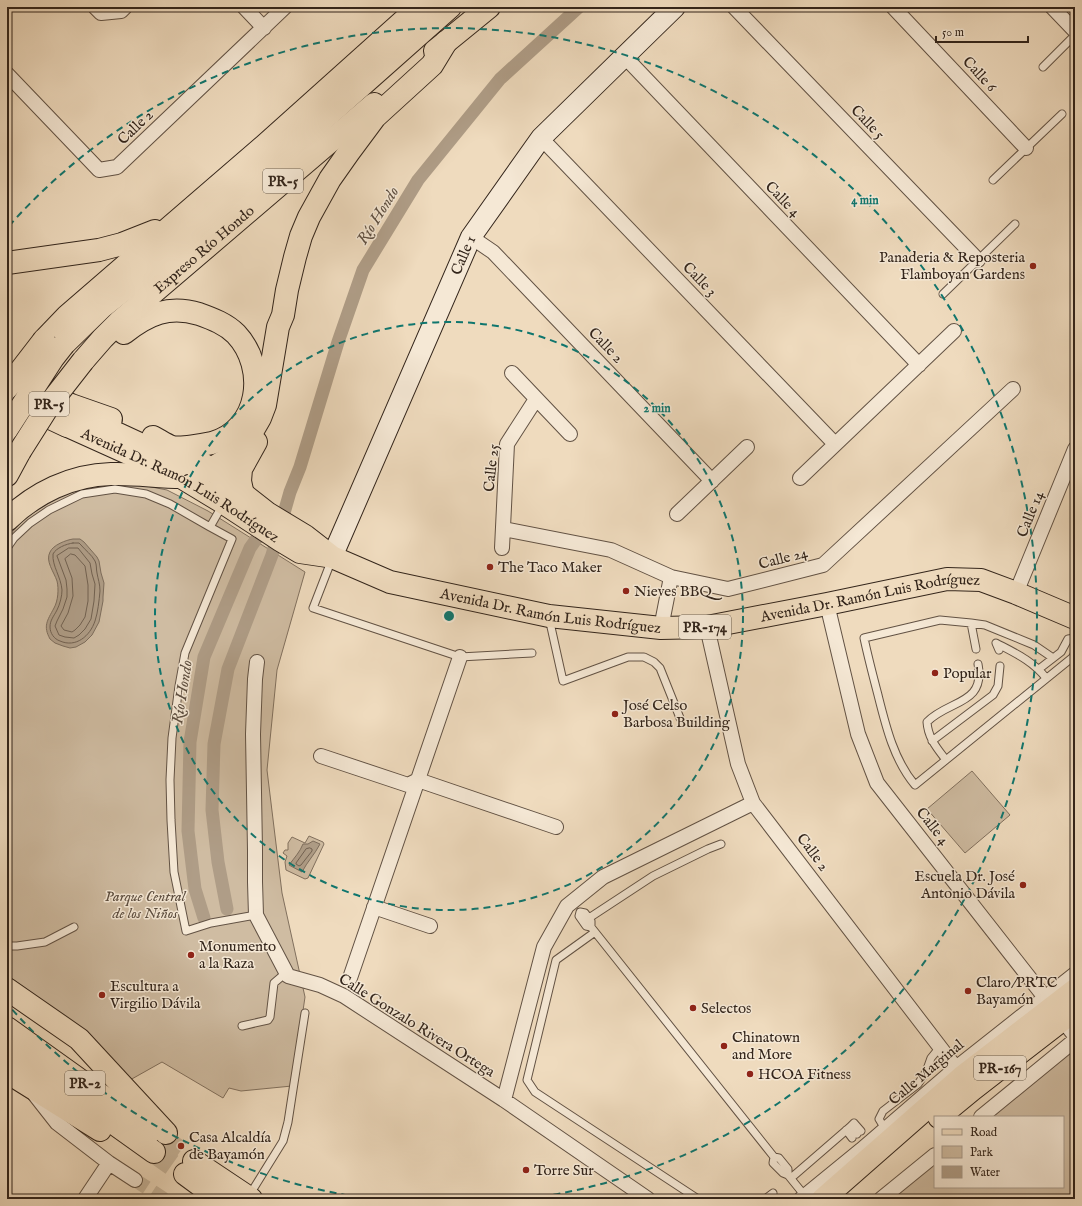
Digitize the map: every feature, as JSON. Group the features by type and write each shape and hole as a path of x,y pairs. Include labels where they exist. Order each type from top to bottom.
{"main road":[{"name":"PR-5","path":"7,388 54,342 67,316 264,145 419,7"},
{"path":"7,429 53,358 54,342 154,266 263,173 450,7"},
{"name":"Expreso Río Hondo","path":"7,474 50,402 83,361 120,321 446,42 489,7"},
{"path":"67,426 87,424 118,434 194,471 200,472 212,469 235,454 245,444 265,406 278,327 283,315 295,257 309,217 330,179 375,117 432,65 446,42"},
{"path":"7,263 99,250 122,244 171,225"},
{"path":"83,361 142,320 159,312 192,312 212,318 226,325 236,335 246,350 253,368 256,388 254,401 249,415 243,424 232,434 221,440 199,445 173,447"},
{"path":"233,502 240,481 241,469 264,427 269,414 284,327 283,315"},
{"name":"Avenida Dr. Ramón Luis Rodríguez","path":"7,370 26,382 65,402 146,434 212,469 233,502"},
{"name":"Avenida Dr. Ramón Luis Rodríguez","path":"7,397 233,502 267,513 302,544 390,582 549,616 661,628 706,627 947,579 980,580 1016,593 1075,618"},
{"path":"7,520 28,503 41,495 55,487 75,479 111,474 181,477"},
{"path":"7,989 79,1039 158,1146 144,1157 7,1072"},
{"name":"PR-167","path":"940,1116 979,1084 1067,1024 1075,990"},
{"name":"PR-167","path":"810,1198 962,1077 1067,1024"},
{"name":"PR-2","path":"7,1028 158,1146"},
{"name":"PR-2","path":"7,1047 158,1146"},
{"path":"840,1199 934,1121"},
{"path":"219,1199 189,1168 251,1195"}],"street":[{"path":"95,7 101,13 121,11 126,7"},
{"path":"244,7 264,28"},
{"name":"Calle 2","path":"7,74 99,170 117,167 285,7"},
{"name":"Calle 1","path":"332,557 471,237 541,138 675,7"},
{"name":"Calle 5","path":"734,7 978,260"},
{"name":"Calle 6","path":"893,7 1026,148"},
{"path":"1052,7 1075,31"},
{"name":"Calle 4","path":"624,56 919,365"},
{"name":"Calle 3","path":"541,138 835,444"},
{"name":"Calle 2","path":"471,237 493,252 712,481"},
{"path":"800,478 954,331"},
{"path":"512,373 570,434"},
{"name":"Calle 24","path":"503,529 611,550 671,577 728,589 823,565 1013,389"},
{"name":"Calle 25","path":"502,548 507,444 536,399"},
{"path":"677,514 747,447"},
{"name":"Calle 14","path":"1016,593 1075,449"},
{"path":"661,628 671,577"},
{"name":"Calle 4","path":"827,604 858,734 877,783 1067,1024"},
{"name":"Calle 2","path":"706,627 738,764 753,803 956,1068"},
{"path":"350,978 460,657"},
{"path":"257,662 253,734 256,915 288,976"},
{"path":"321,756 408,785 418,780 556,826"},
{"name":"Calle Gonzalo Rivera Ortega","path":"504,1100 544,947 567,906 576,908 603,876 753,803"},
{"path":"374,907 430,926"},
{"name":"Calle Marginal","path":"982,1116 1067,1024 1075,974"},
{"name":"Calle Gonzalo Rivera Ortega","path":"288,976 320,985 344,996 504,1100 648,1199"},
{"name":"Calle Marginal","path":"810,1198 864,1144 885,1129 956,1068 1067,1024"},
{"path":"27,1085 57,1123 109,1163 135,1180"},
{"path":"881,1199 934,1156"},
{"path":"85,1199 109,1163"}],"lane":[{"path":"1043,67 1075,36"},
{"path":"993,180 1062,114"},
{"path":"943,294 1015,224"},
{"path":"7,548 14,538 30,523 49,510 82,494 115,490 146,494 170,504 232,539 185,653 179,686 172,738 170,780 174,872 186,930 211,923 256,915"},
{"path":"210,526 233,502"},
{"path":"332,557 313,608 460,657 532,653"},
{"path":"549,616 563,681 628,657 644,657 654,662 660,668 680,718"},
{"path":"1053,658 1034,645 985,625 971,623 940,620 864,638 886,727 901,765 907,776 915,785 1073,657 1075,652"},
{"path":"971,623 976,649"},
{"path":"1039,669 1061,652 1068,639 1075,638"},
{"path":"999,650 996,643 1020,656 1039,669 1046,678"},
{"path":"946,760 932,741 927,731 927,722 933,716 973,694 978,685 980,675 978,664"},
{"path":"932,741 993,695 998,686 1000,666"},
{"path":"589,918 653,876 721,844"},
{"path":"576,908 585,913 592,921 593,930"},
{"path":"576,908 579,916 586,926 593,930 774,1157 779,1158 788,1169 790,1176 810,1198"},
{"path":"7,946 45,942 74,927"},
{"path":"593,930 556,960 527,1080 535,1092 698,1199"},
{"path":"242,1026 268,1020 270,1017 274,983 281,977 288,976"},
{"path":"251,1195 283,1141 290,1109 305,1013"},
{"path":"885,1129 879,1119 883,1111 918,1084 926,1072 931,1058 940,1047"},
{"path":"790,1176 848,1128 857,1134"},
{"path":"765,1199 773,1193"}],"green space":[{"name":"Parque Central de los Niños","path":"136,484 167,490 208,511 305,572 277,670 267,770 282,893 305,997 292,1086 241,1091 229,1088 223,1098 162,1062 130,1080 79,1027 7,975 7,538 25,518 70,490"},
{"path":"972,771 1010,815 965,853 927,809"},
{"path":"309,836 323,842 324,844 308,878 305,879 286,870 285,862 287,856 283,853 285,850 288,850 288,843 292,837 305,843"},
{"path":"1075,1048 1075,1199 886,1199 934,1161 934,1188 1064,1188 1064,1116 990,1116"}],"water":[{"path":"73,539 80,539 84,542 97,557 104,583 103,601 99,622 92,635 85,642 76,647 70,648 55,643 50,639 46,627 56,602 58,591 58,584 49,563 49,555 52,549 57,545"},
{"path":"313,841 320,844 302,872 289,865 303,844 308,844"}],"waterway":[{"name":"Río Hondo","path":"227,909 218,862 212,810 214,744 228,669 272,555 290,492 300,467 338,342 363,270 418,180 500,79 579,7"},
{"name":"Río Hondo","path":"204,918 195,889 188,831 190,742 204,657 250,548 267,524"}],"tunnel":[{"path":"162,1139 194,1161"},
{"path":"154,1152 185,1174"},
{"path":"135,1180 164,1199"}],"place":[{"name":"Panaderia & Reposteria Flamboyan Gardens","path":"1033,266"},
{"name":"The Taco Maker","path":"490,567"},
{"name":"Nieves BBQ","path":"626,591"},
{"name":"Popular","path":"935,673"},
{"name":"José Celso Barbosa Building","path":"615,714"},
{"name":"Escuela Dr. José Antonio Dávila","path":"1023,885"},
{"name":"Monumento a la Raza","path":"191,955"},
{"name":"Claro/PRTC Bayamón","path":"968,991"},
{"name":"Escultura a Virgilio Dávila","path":"102,995"},
{"name":"Selectos","path":"693,1008"},
{"name":"Chinatown and More","path":"724,1046"},
{"name":"HCOA Fitness","path":"750,1074"},
{"name":"Casa Alcaldía de Bayamón","path":"181,1146"},
{"name":"Torre Sur","path":"526,1170"}]}
